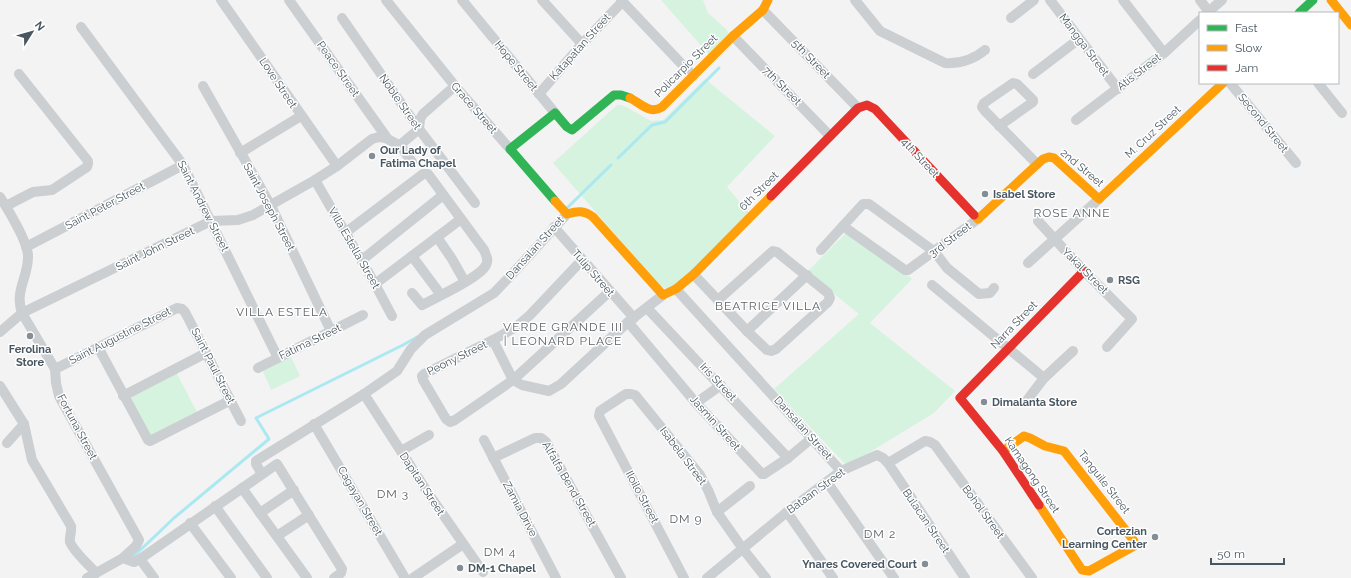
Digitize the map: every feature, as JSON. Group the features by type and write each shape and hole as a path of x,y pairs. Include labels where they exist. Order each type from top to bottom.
{"street":[{"name":"Love Street","path":"221,0 337,166"},
{"name":"Peace Street","path":"289,0 387,138"},
{"name":"Grace Street","path":"386,0 455,86 567,214"},
{"name":"Hope Street","path":"462,0 567,128 572,130"},
{"path":"542,0 582,44"},
{"name":"Policarpio Street","path":"572,130 614,96 621,94 649,109 655,110 665,105 733,36 763,10 768,0"},
{"path":"855,0 880,31 945,63 953,64 970,60 985,50"},
{"path":"1011,18 1034,0"},
{"name":"Mangga Street","path":"1050,0 1118,89"},
{"path":"1123,0 1164,53"},
{"path":"1200,0 1208,12 1222,0"},
{"path":"1300,12 1313,0"},
{"path":"1331,0 1351,25"},
{"path":"622,1 694,76"},
{"name":"Katapatan Street","path":"539,94 582,44 622,1"},
{"name":"5th Street","path":"763,10 858,108"},
{"name":"Noble Street","path":"342,18 420,130 475,203"},
{"name":"Atis Street","path":"1076,120 1164,53 1199,21"},
{"name":"Saint Andrew Street","path":"81,27 183,165 278,358"},
{"name":"7th Street","path":"733,36 830,136"},
{"path":"1033,74 1079,39"},
{"path":"6,206 33,192 52,190 87,167 88,164 88,161 19,74"},
{"path":"999,126 1033,102 1032,97 1017,84 1013,83 982,105 982,107 999,126 1037,164"},
{"name":"M. Cruz Street","path":"1099,199 1222,84"},
{"name":"Second Street","path":"1231,84 1296,163"},
{"path":"1319,84 1342,113"},
{"name":"Saint Joseph Street","path":"203,86 271,206 331,331"},
{"path":"400,145 420,130 420,119 423,114 455,86"},
{"name":"4th Street","path":"858,108 867,105 875,109 978,219"},
{"name":"6th Street","path":"676,289 694,274 858,108"},
{"path":"510,150 555,113"},
{"path":"240,153 301,116"},
{"name":"Saint John Street","path":"0,332 22,313 211,221 238,220 253,215 271,206 337,166 372,139 379,137 387,138"},
{"path":"387,138 393,143 400,145 412,162"},
{"name":"2nd Street","path":"1049,157 1054,158 1099,199"},
{"name":"3rd Street","path":"843,226 905,270 912,269 978,219 1037,164 1043,159 1049,157"},
{"name":"Saint Peter Street","path":"26,247 183,165"},
{"path":"345,233 423,174 428,174 484,250 488,260 486,266 465,282 422,305 412,293"},
{"name":"Villa Estella Street","path":"315,180 362,260 392,316"},
{"path":"362,260 443,195"},
{"path":"0,197 26,247 28,256 19,296 22,313"},
{"path":"1028,263 1099,199"},
{"path":"822,250 863,204 869,204 935,252 947,268 980,294 990,293 994,288"},
{"name":"Dansalan Street","path":"262,474 256,464 256,461 364,394 397,371 411,349 425,335 494,293 567,214 576,211 585,211 593,217 663,295"},
{"path":"375,284 461,219"},
{"name":"Yakal Street","path":"1038,221 1084,271 1131,317 1132,320 1107,347"},
{"name":"Tulip Street","path":"554,227 631,320"},
{"path":"437,238 452,259 465,282"},
{"path":"694,274 718,300 747,331 766,350 771,351 776,349 828,302 830,298 828,293 777,252 773,251 718,300"},
{"path":"412,256 441,295"},
{"name":"Peony Street","path":"513,380 450,422 446,419 422,376 516,327 530,315 582,260"},
{"name":"Narra Street","path":"961,396 1084,271"},
{"path":"747,331 807,276"},
{"path":"932,286 1044,378"},
{"path":"493,340 513,380 522,385 549,391 561,384 631,320 663,295 676,289"},
{"name":"Dansalan Street","path":"676,289 841,471"},
{"path":"513,380 609,292"},
{"name":"Saint Augustine Street","path":"55,370 177,308 182,309 185,312"},
{"name":"Iris Street","path":"647,308 788,458"},
{"name":"Saint Paul Street","path":"185,312 241,420"},
{"name":"Fortuna Street","path":"22,313 55,370 59,396 139,540 136,546 123,558"},
{"name":"Fatima Street","path":"258,368 363,316"},
{"name":"Jasmin Street","path":"631,320 696,403 762,474 788,458 812,438"},
{"path":"98,347 148,440 153,441 231,400"},
{"path":"1028,399 1044,378 1073,351"},
{"path":"123,396 206,353"},
{"path":"696,403 721,385"},
{"path":"0,386 24,424 32,460 71,526 72,531 70,540 72,546 92,575 123,558 134,562 140,559 275,464 278,464 342,569 341,573 334,578"},
{"name":"Dapitan Street","path":"364,394 483,572"},
{"name":"Iloilo Street","path":"635,395 626,394 600,411 599,416 684,578"},
{"name":"Isabela Street","path":"635,395 700,475 717,512 766,578"},
{"name":"Kamagong Street","path":"961,396 961,399 1003,451 1082,570"},
{"path":"7,443 24,424"},
{"name":"Cagayan Street","path":"314,424 405,578"},
{"path":"401,451 429,435"},
{"name":"Tanguile Street","path":"1003,451 1024,436 1029,436 1048,447 1059,448 1064,451 1134,541 1134,546 1089,571 1082,570"},
{"name":"Alfalfa Bend Street","path":"493,458 535,438 541,438 546,442 621,578"},
{"name":"Zamia Drive","path":"484,440 556,578"},
{"name":"Bohol Street","path":"888,463 925,441 934,445 1032,578"},
{"name":"Bataan Street","path":"707,578 787,512 841,471 876,455 883,458 888,463"},
{"name":"Bulacan Street","path":"888,463 965,578"},
{"path":"827,482 894,578"},
{"path":"717,512 750,486"},
{"path":"242,488 307,578"},
{"path":"260,513 294,490"},
{"path":"215,506 267,578"},
{"path":"787,512 833,578"},
{"path":"277,536 309,515"},
{"path":"190,523 231,578"},
{"path":"413,578 463,544"},
{"path":"140,559 154,578"}],"green space":[{"path":"661,0 703,0 708,13 726,29 732,39 712,58"},
{"path":"705,79 775,136 727,187 750,214 672,289 661,287 553,163 617,105 628,108 651,121 663,120"},
{"path":"849,230 912,279 870,323 955,391 934,413 847,466 774,389 859,314 807,272"},
{"path":"291,357 300,376 271,390 263,371"},
{"path":"176,372 198,414 151,438 129,397"}],"waterway":[{"path":"618,158 652,125 665,122 719,68"},
{"path":"567,208 611,165"},
{"path":"132,558 174,518 269,439 256,418 417,337"}],"traffic: fast":[{"path":"1300,12 1313,0"},
{"path":"555,201 510,149 555,113 567,127 572,130 614,95 621,95 630,98"}],"traffic: slow":[{"path":"630,98 649,109 653,110 662,107 733,36 763,10 768,0"},
{"path":"1331,0 1351,25"},
{"path":"974,215 978,219 1043,159 1049,157 1054,158 1099,199 1222,84"},
{"path":"555,201 567,214 580,212 587,213 593,217 663,295 676,289 694,274 771,196"},
{"path":"1003,451 1024,436 1045,446 1064,451 1134,541 1134,546 1089,571 1082,570 1039,505"}],"traffic: jam":[{"path":"771,196 858,108 867,105 875,109 974,215"},
{"path":"1039,505 1003,451 960,398 1084,271"}],"place":[{"name":"Our Lady of Fatima Chapel","path":"372,156"},
{"name":"Isabel Store","path":"985,194"},
{"name":"RSG","path":"1110,280"},
{"name":"Ferolina Store","path":"30,336"},
{"name":"Dimalanta Store","path":"984,402"},
{"name":"Cortezian Learning Center","path":"1155,537"},
{"name":"Ynares Covered Court","path":"925,564"},
{"name":"DM-1 Chapel","path":"460,568"}],"district":[{"name":"ROSE ANNE","path":"1072,213"},
{"name":"BEATRICE VILLA","path":"768,306"},
{"name":"VILLA ESTELA","path":"282,312"},
{"name":"VERDE GRANDE III | LEONARD PLACE","path":"563,334"},
{"name":"DM 3","path":"393,494"},
{"name":"DM 9","path":"686,519"},
{"name":"DM 2","path":"880,534"},
{"name":"DM 4","path":"500,552"}]}
